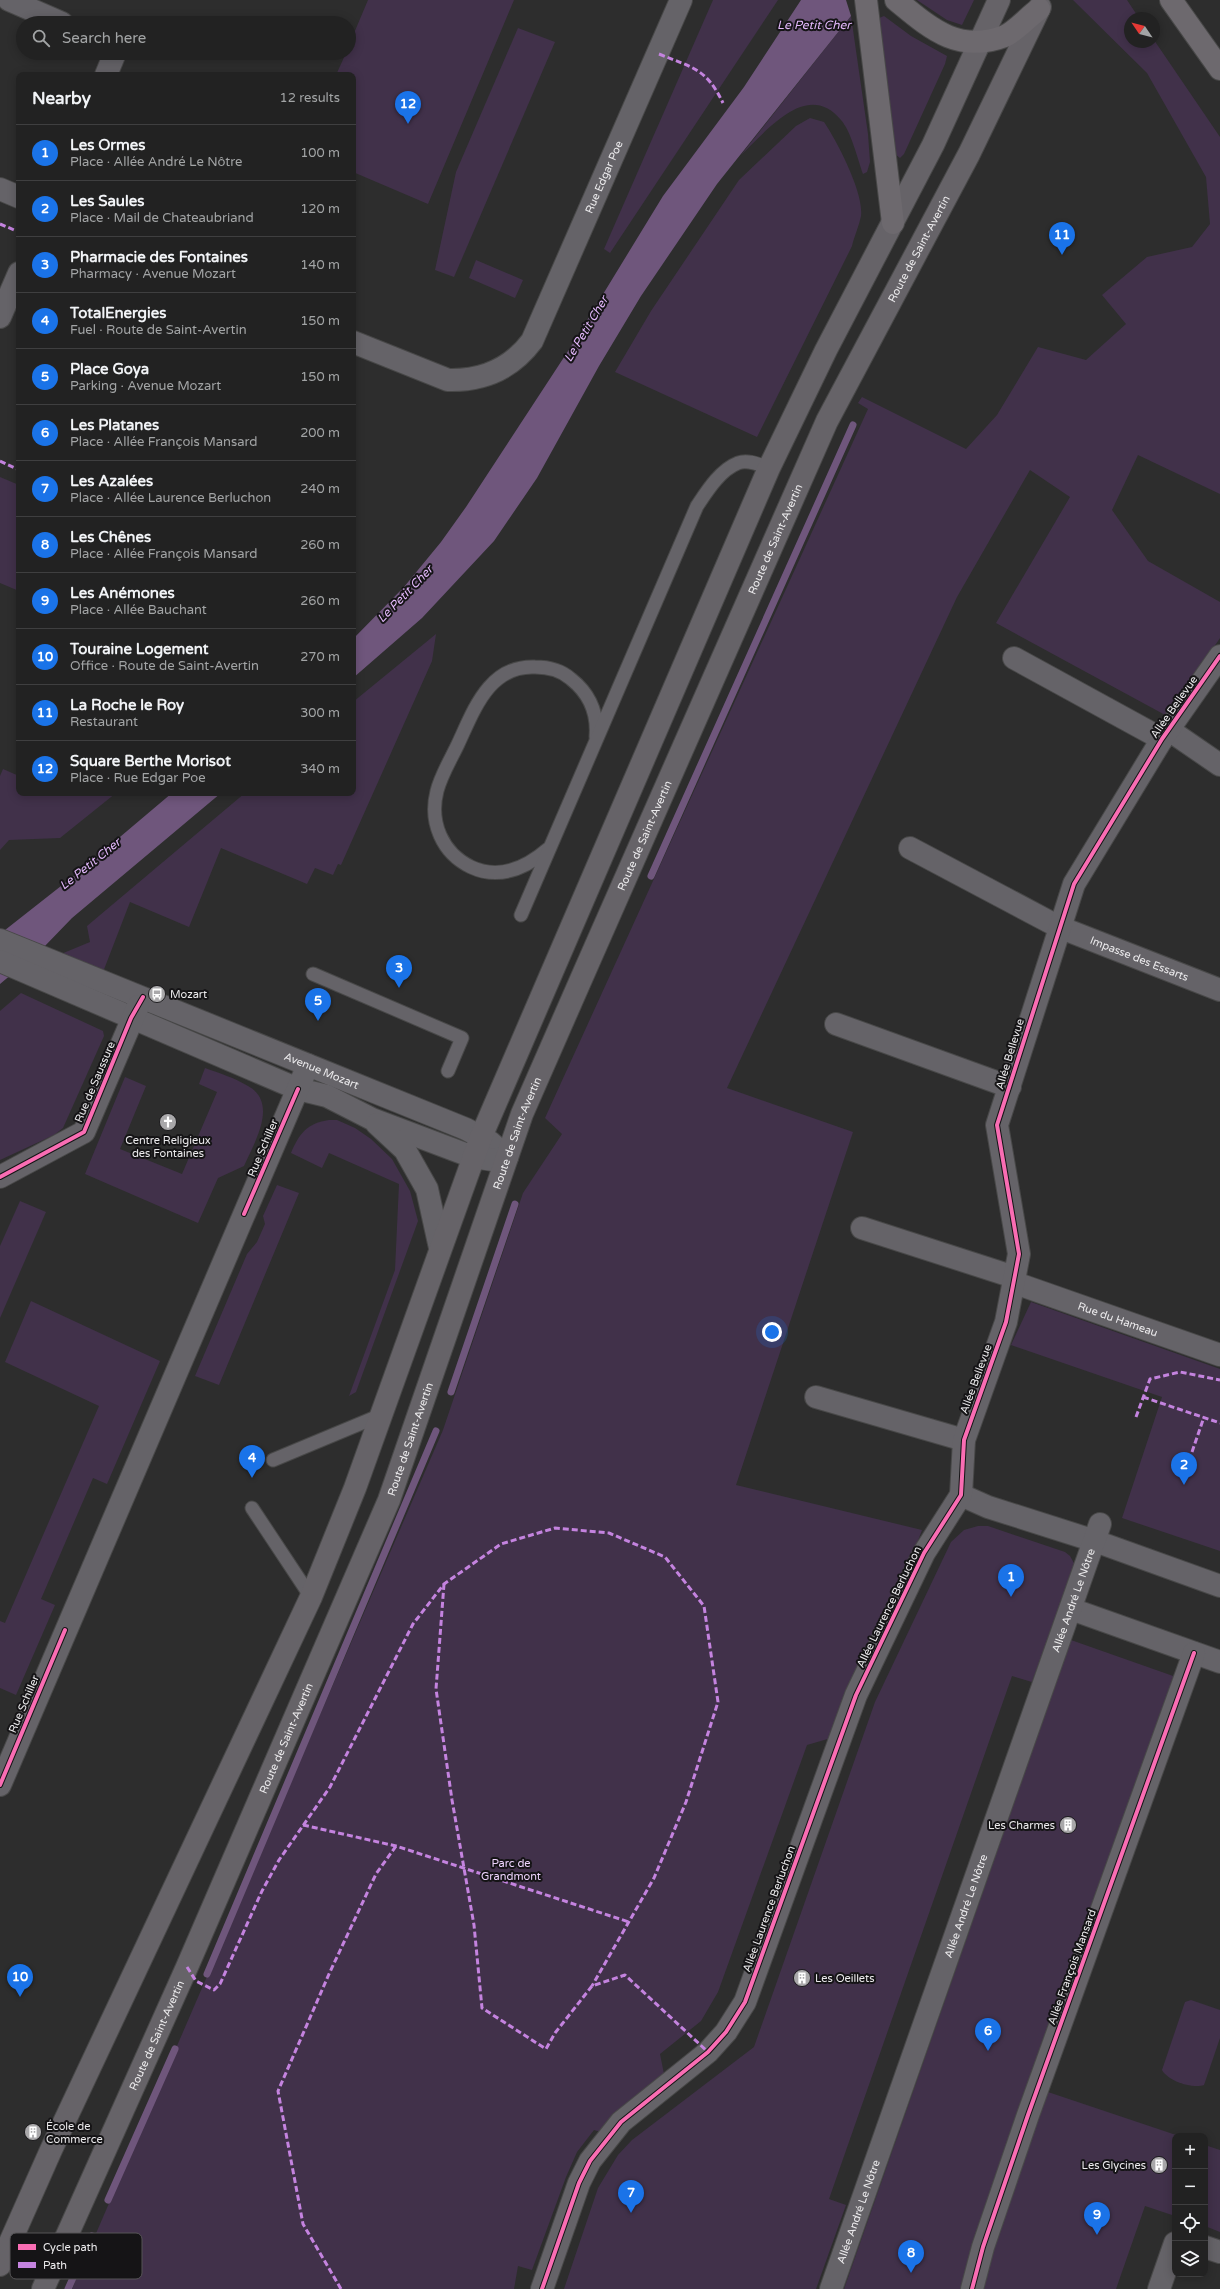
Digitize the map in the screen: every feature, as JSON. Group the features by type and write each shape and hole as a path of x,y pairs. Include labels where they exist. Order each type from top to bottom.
{"highway":[{"path":"866,0 893,223"},
{"path":"896,0 931,27 960,42 979,42 1006,35 1041,5"},
{"path":"1171,0 1220,69"}],"main road":[{"path":"14,2233 51,2150 310,1597 355,1488 477,1147 769,468 826,350 933,144 999,0"},
{"name":"Route de Saint-Avertin","path":"68,2233 190,1960 389,1500 507,1157 543,1066 821,435 855,365 969,154 1041,5"},
{"path":"0,2265 10,2242"},
{"name":"Route de Saint-Avertin","path":"43,2289 47,2279"}],"street":[{"path":"9,0 46,16"},
{"name":"Rue Edgar Poe","path":"356,343 448,380 465,380 501,370 524,352 536,333 681,0"},
{"path":"107,72 112,60"},
{"path":"0,189 16,196"},
{"path":"0,317 12,275"},
{"name":"Allée Bellevue","path":"961,1496 964,1440 1006,1322 1019,1254 997,1125 1074,884 1166,735 1220,656"},
{"name":"Allée Bellevue","path":"1014,658 1166,735"},
{"path":"1166,735 1220,765"},
{"path":"910,848 1060,927"},
{"name":"Impasse des Essarts","path":"1060,927 1220,990"},
{"name":"Avenue Mozart","path":"0,940 143,996 308,1065 477,1147"},
{"name":"Avenue Mozart","path":"0,962 298,1089 327,1096 372,1119 477,1147 497,1147 507,1157"},
{"name":"Rue de Saussure","path":"0,1177 84,1132 131,1018 143,996"},
{"name":"Allée Bellevue","path":"836,1024 1010,1087"},
{"name":"Rue Schiller","path":"0,1785 308,1065"},
{"name":"Avenue Mozart","path":"372,1119 404,1150 416,1168 426,1189 440,1248"},
{"path":"862,1228 1014,1280"},
{"name":"Rue du Hameau","path":"1014,1280 1220,1355"},
{"path":"816,1397 964,1440"},
{"path":"961,1496 988,1508 1098,1533 1220,1586"},
{"name":"Allée Laurence Berluchon","path":"542,2289 579,2183 593,2156 621,2122 708,2052 726,2032 745,2002 856,1695 924,1554 961,1496"},
{"name":"Allée André Le Nôtre","path":"831,2289 1098,1533"},
{"path":"1070,1609 1220,1662"},
{"name":"Allée François Mansard","path":"972,2289 983,2247 1028,2115 1194,1653"},
{"path":"1208,2248 1220,2252"},
{"path":"1159,2289 1172,2252"}],"lane":[{"path":"521,916 697,506 710,487 723,473 739,463 754,462 769,468"},
{"path":"551,847 535,860 517,870 498,873 478,870 460,862 446,848 437,830 434,810 437,790 479,699 491,683 508,672 527,666 547,667 566,674 581,687 592,704 597,723 596,743 588,762"},
{"path":"314,974 462,1038 448,1071"},
{"path":"273,1460 381,1415"},
{"path":"252,1508 310,1597"}],"green space":[{"path":"368,0 514,0 428,204 356,173 356,72 337,72 343,60 356,60 356,28"},
{"path":"713,0 778,0 610,253 604,249"},
{"path":"917,0 974,0 962,25 947,20"},
{"name":"Parc de Grandmont","path":"1073,0 1127,0 1135,12 1124,12 1124,48 1159,48 1220,137 1220,494 1138,455 1112,510 1148,561 1220,602 1220,638 1167,716 996,623 1070,497 1030,470 957,597 727,1088 853,1132 736,1485 922,1530 899,1591 831,1738 807,1745 718,1992 701,2021 660,2054 665,2079 604,2133 594,2130 577,2152 566,2177 532,2270 518,2266 514,2289 72,2289 76,2279 142,2279 142,2233 96,2233 443,1430 523,1193 562,1134 545,1118 868,409 858,403 862,397 966,449 997,415 1038,347 1086,360 1126,324 1102,295 1147,257 1192,247 1210,224 1206,177 1147,73"},
{"path":"851,16 868,134 870,162 867,172 863,174 845,125 828,109 815,105 801,107 788,113 775,123 741,155"},
{"path":"884,16 911,36 947,56 945,64 904,154 900,158 895,154 877,19"},
{"path":"518,28 555,42 454,277 435,270 456,172"},
{"path":"810,118 824,122 836,141 854,181 861,206 861,216 852,246 757,437 615,372 651,311 739,180 796,126"},
{"path":"476,260 523,280 515,298 469,278"},
{"path":"0,477 16,484 16,590 0,583"},
{"path":"436,634 432,661 341,865 338,864 333,875 315,868 307,884 221,848 189,927 130,902 103,972 61,954 90,942 87,926 241,796 356,796 356,700"},
{"path":"3,769 16,775 16,796 112,796 60,838 9,840 0,850 0,776"},
{"path":"21,993 103,1031 104,1036 63,1128 54,1135 0,1160 0,1011"},
{"path":"205,1068 232,1078 248,1086 257,1093 262,1102 263,1113 258,1135 244,1166 218,1178 198,1223 85,1174 125,1077 146,1086 120,1149 182,1174 217,1092 199,1084"},
{"path":"329,1120 337,1120 355,1128 371,1139 392,1159 410,1191 418,1221 356,1392 349,1396 395,1270 399,1184 329,1153 322,1168 291,1153 297,1140 305,1130 315,1124"},
{"path":"277,1185 299,1193 219,1385 195,1376 247,1254 257,1242 265,1224 263,1216"},
{"path":"20,1201 46,1212 0,1318 0,1246"},
{"path":"31,1301 160,1361 107,1484 93,1478 41,1599 55,1605 16,1695 0,1688 0,1621 5,1623 99,1406 5,1362"},
{"path":"1031,1302 1220,1369 1220,1551 1122,1518 1162,1397 1011,1345"},
{"path":"978,1526 988,1526 1065,1552 1070,1556 1075,1565 1032,1682 1012,1676 829,2199 846,2205 816,2289 564,2289 598,2188 618,2155 632,2140 754,2047 875,1702 951,1542 964,1530"},
{"path":"1071,1640 1176,1677 963,2289 844,2289"},
{"path":"1191,2000 1220,2010 1220,2038 1204,2085 1199,2086 1187,2085 1175,2081 1169,2078 1162,2070 1185,2002"},
{"path":"1045,2091 1172,2134 1172,2215 1145,2206 1116,2289 981,2289"},
{"path":"1208,2146 1220,2150 1220,2232 1208,2227"}],"water":[{"name":"Le Petit Cher","path":"801,0 846,0 851,16 717,184 641,296 599,366 537,478 494,541 422,618 356,675 356,636 404,587 441,542 466,507 572,345 663,196 744,87"},
{"name":"Le Petit Cher","path":"168,796 217,796 72,918 43,948 0,984 0,934 75,875"}],"waterway":[{"path":"651,876 853,425"},
{"path":"451,1392 515,1204"},
{"path":"207,1974 436,1431"},
{"path":"108,2200 175,2049"},
{"path":"68,2289 73,2279"}],"marked path":[{"path":"659,54 690,66 704,76 717,91 723,103"},
{"path":"0,224 16,231"},
{"path":"0,461 16,469"},
{"path":"1136,1417 1150,1379 1180,1372 1220,1380"},
{"path":"1143,1397 1220,1423"},
{"path":"1192,1452 1204,1417"},
{"path":"187,1967 196,1981 214,1990 220,1984 262,1891 279,1860 330,1787 413,1624 444,1584 501,1544 555,1528 609,1533 665,1557 704,1606 718,1702 686,1802 654,1878 592,1986"},
{"path":"444,1584 436,1689 452,1800 474,1925 482,2008 546,2049 555,2033 592,1986 625,1975 708,2052"},
{"path":"303,1825 396,1846 629,1922"},
{"path":"341,2289 303,2224 278,2091 329,1974 376,1874 396,1846"}],"cycle path":[{"path":"542,2289 579,2183 590,2161 621,2122 708,2052 726,2032 745,2002 856,1695 924,1553 961,1495 964,1440 1006,1322 1019,1254 997,1125 1074,884 1162,739 1220,656"},
{"path":"0,1177 84,1132 131,1018 143,997"},
{"path":"244,1214 298,1089"},
{"path":"0,1785 65,1630"},
{"path":"972,2289 983,2247 1028,2115 1194,1653"}],"place":[{"name":"Square Berthe Morisot","path":"408,124"},
{"name":"La Roche le Roy","path":"1062,255"},
{"name":"Pharmacie des Fontaines","path":"399,988"},
{"name":"Mozart","path":"157,994"},
{"name":"Place Goya","path":"318,1021"},
{"name":"Centre Religieux des Fontaines","path":"168,1122"},
{"name":"TotalEnergies","path":"252,1478"},
{"name":"Les Saules","path":"1184,1485"},
{"name":"Les Ormes","path":"1011,1597"},
{"name":"Les Charmes","path":"1068,1825"},
{"name":"Les Oeillets","path":"802,1978"},
{"name":"Touraine Logement","path":"20,1997"},
{"name":"Les Platanes","path":"988,2051"},
{"name":"École de Commerce","path":"33,2132"},
{"name":"Les Glycines","path":"1159,2165"},
{"name":"Les Azalées","path":"631,2213"},
{"name":"Les Anémones","path":"1097,2235"},
{"name":"Les Chênes","path":"911,2273"}]}
